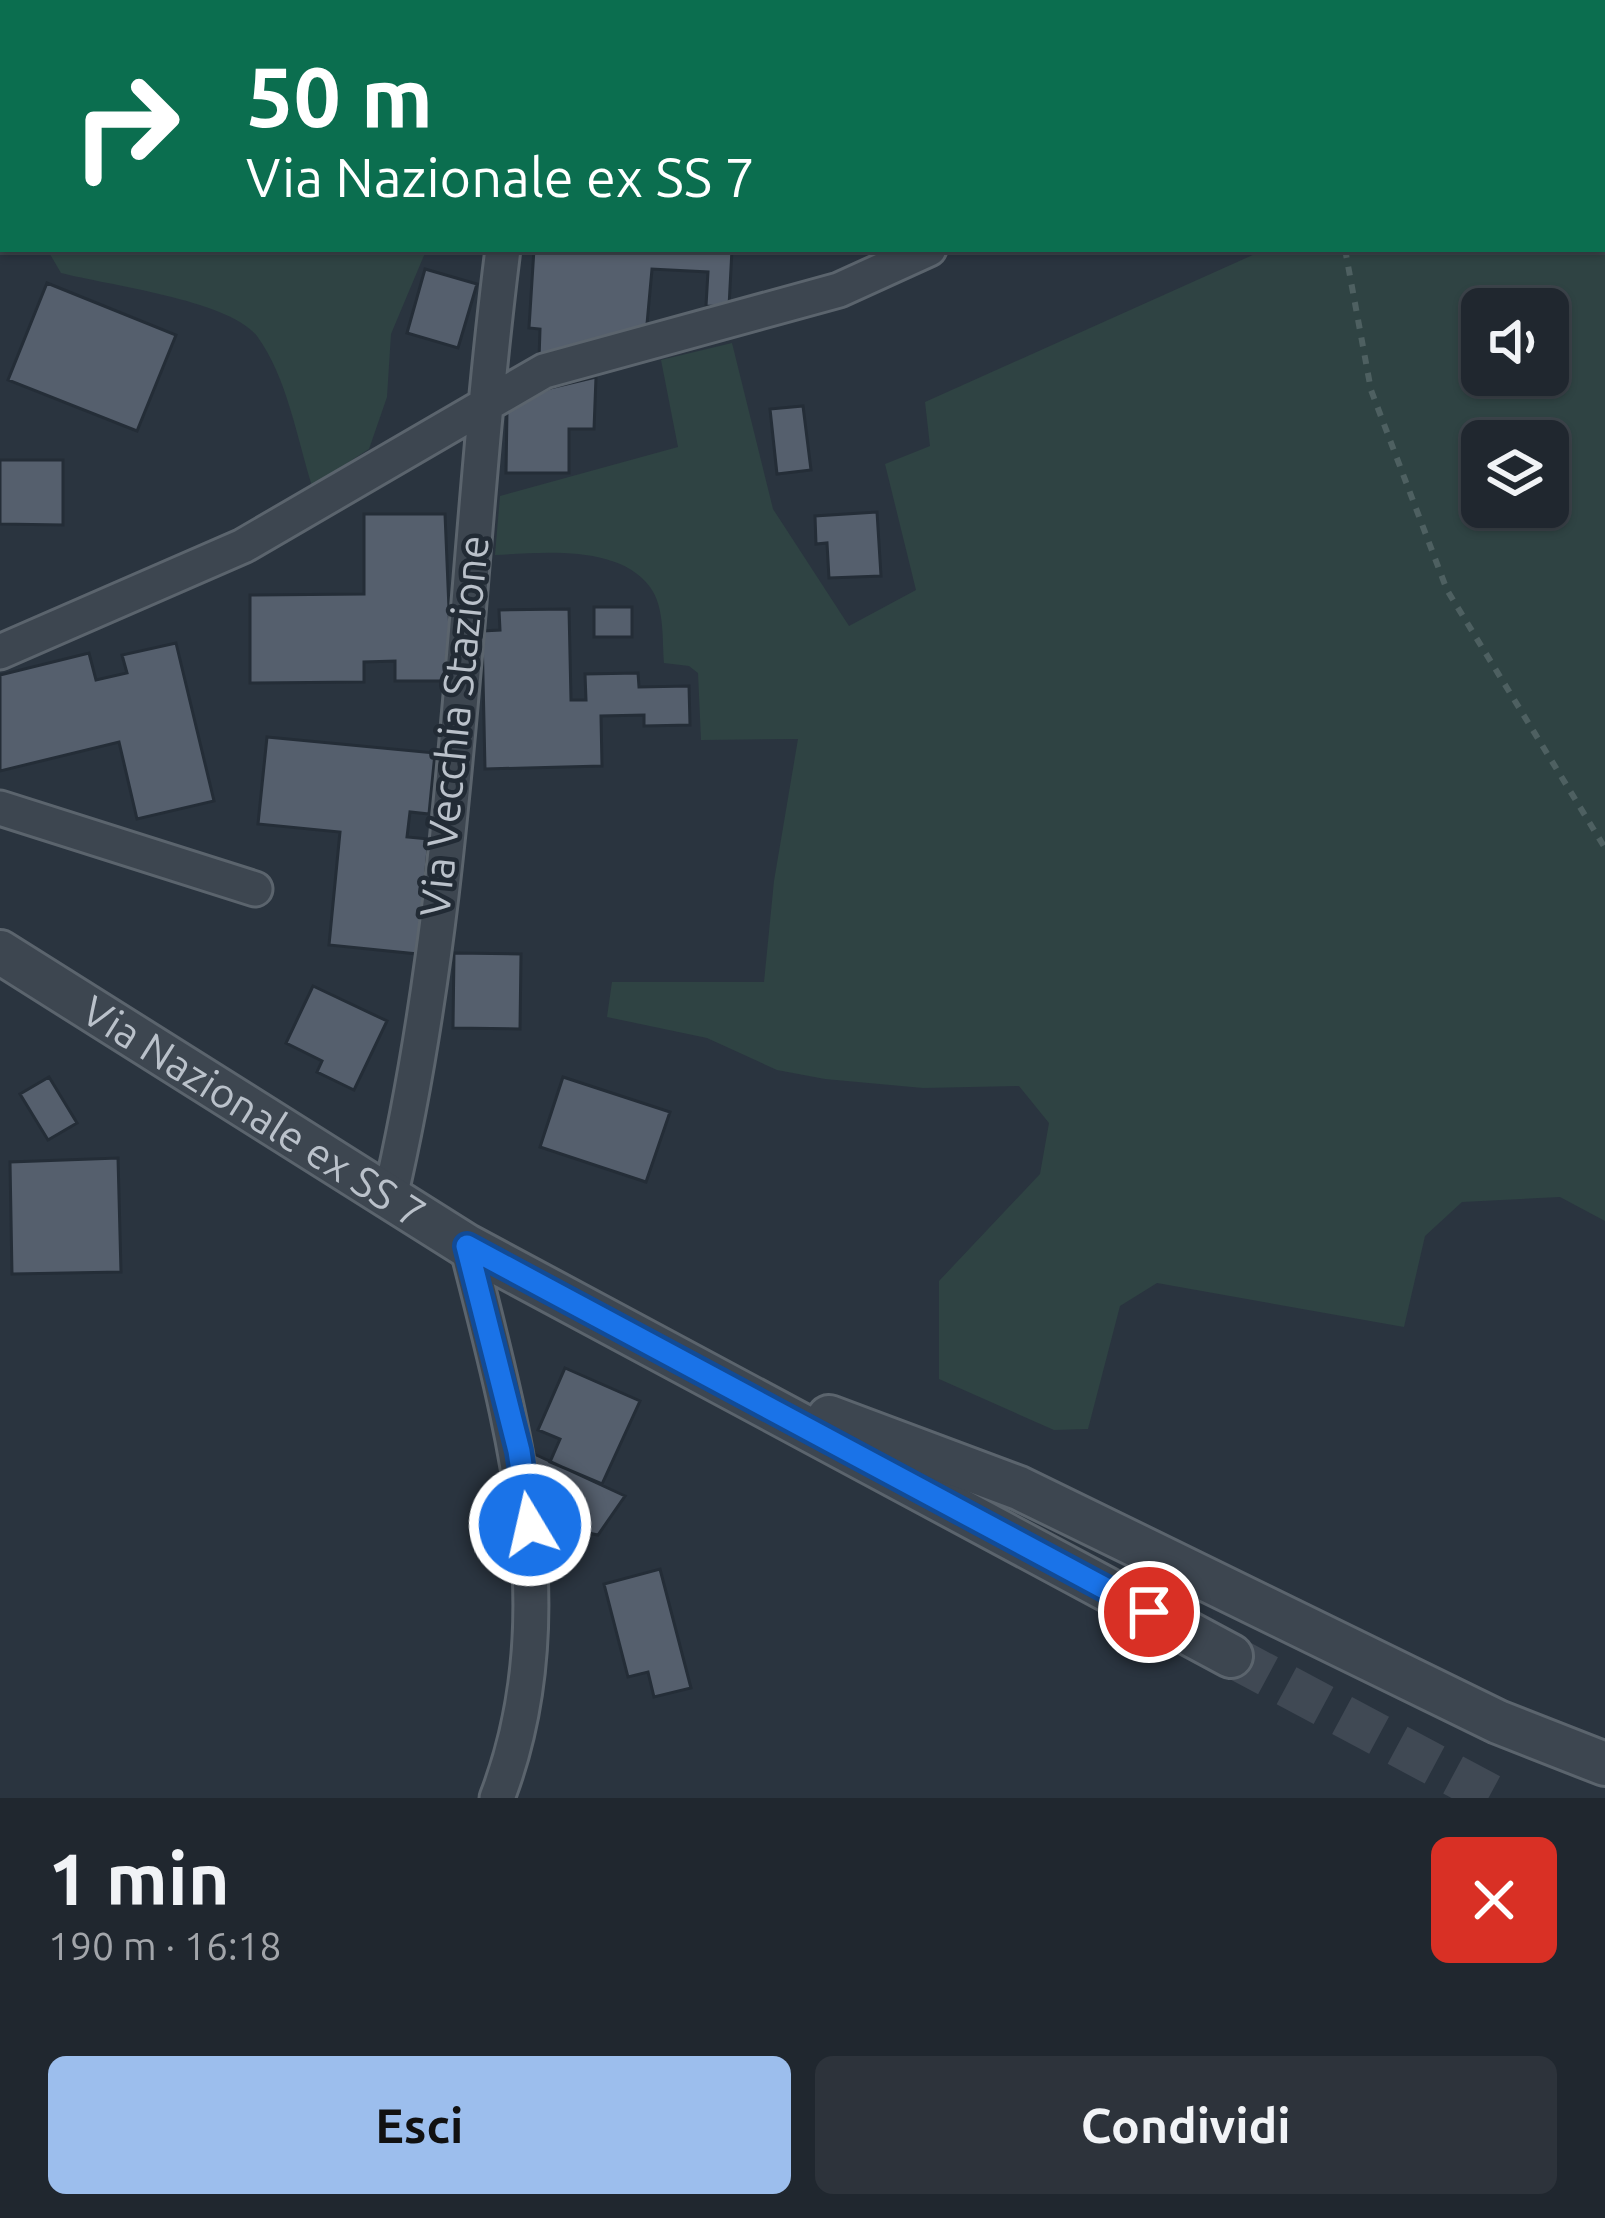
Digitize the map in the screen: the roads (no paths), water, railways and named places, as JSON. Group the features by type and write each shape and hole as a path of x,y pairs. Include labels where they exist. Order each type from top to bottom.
{"street":[{"name":"Via Vecchia Stazione","path":"389,1201 414,1096 459,718 483,406 503,252"},
{"path":"0,652 243,546 544,371 839,290 922,252"},
{"path":"0,808 256,889"},
{"name":"Via Nazionale ex SS 7","path":"0,952 467,1246 1231,1656"},
{"path":"467,1246 519,1451 530,1525 528,1696 497,1798"},
{"name":"Via Nazionale ex SS 7","path":"698,1371 1019,1488 1498,1722 1605,1764"}],"tunnel":[{"path":"1231,1656 1496,1798"}]}
